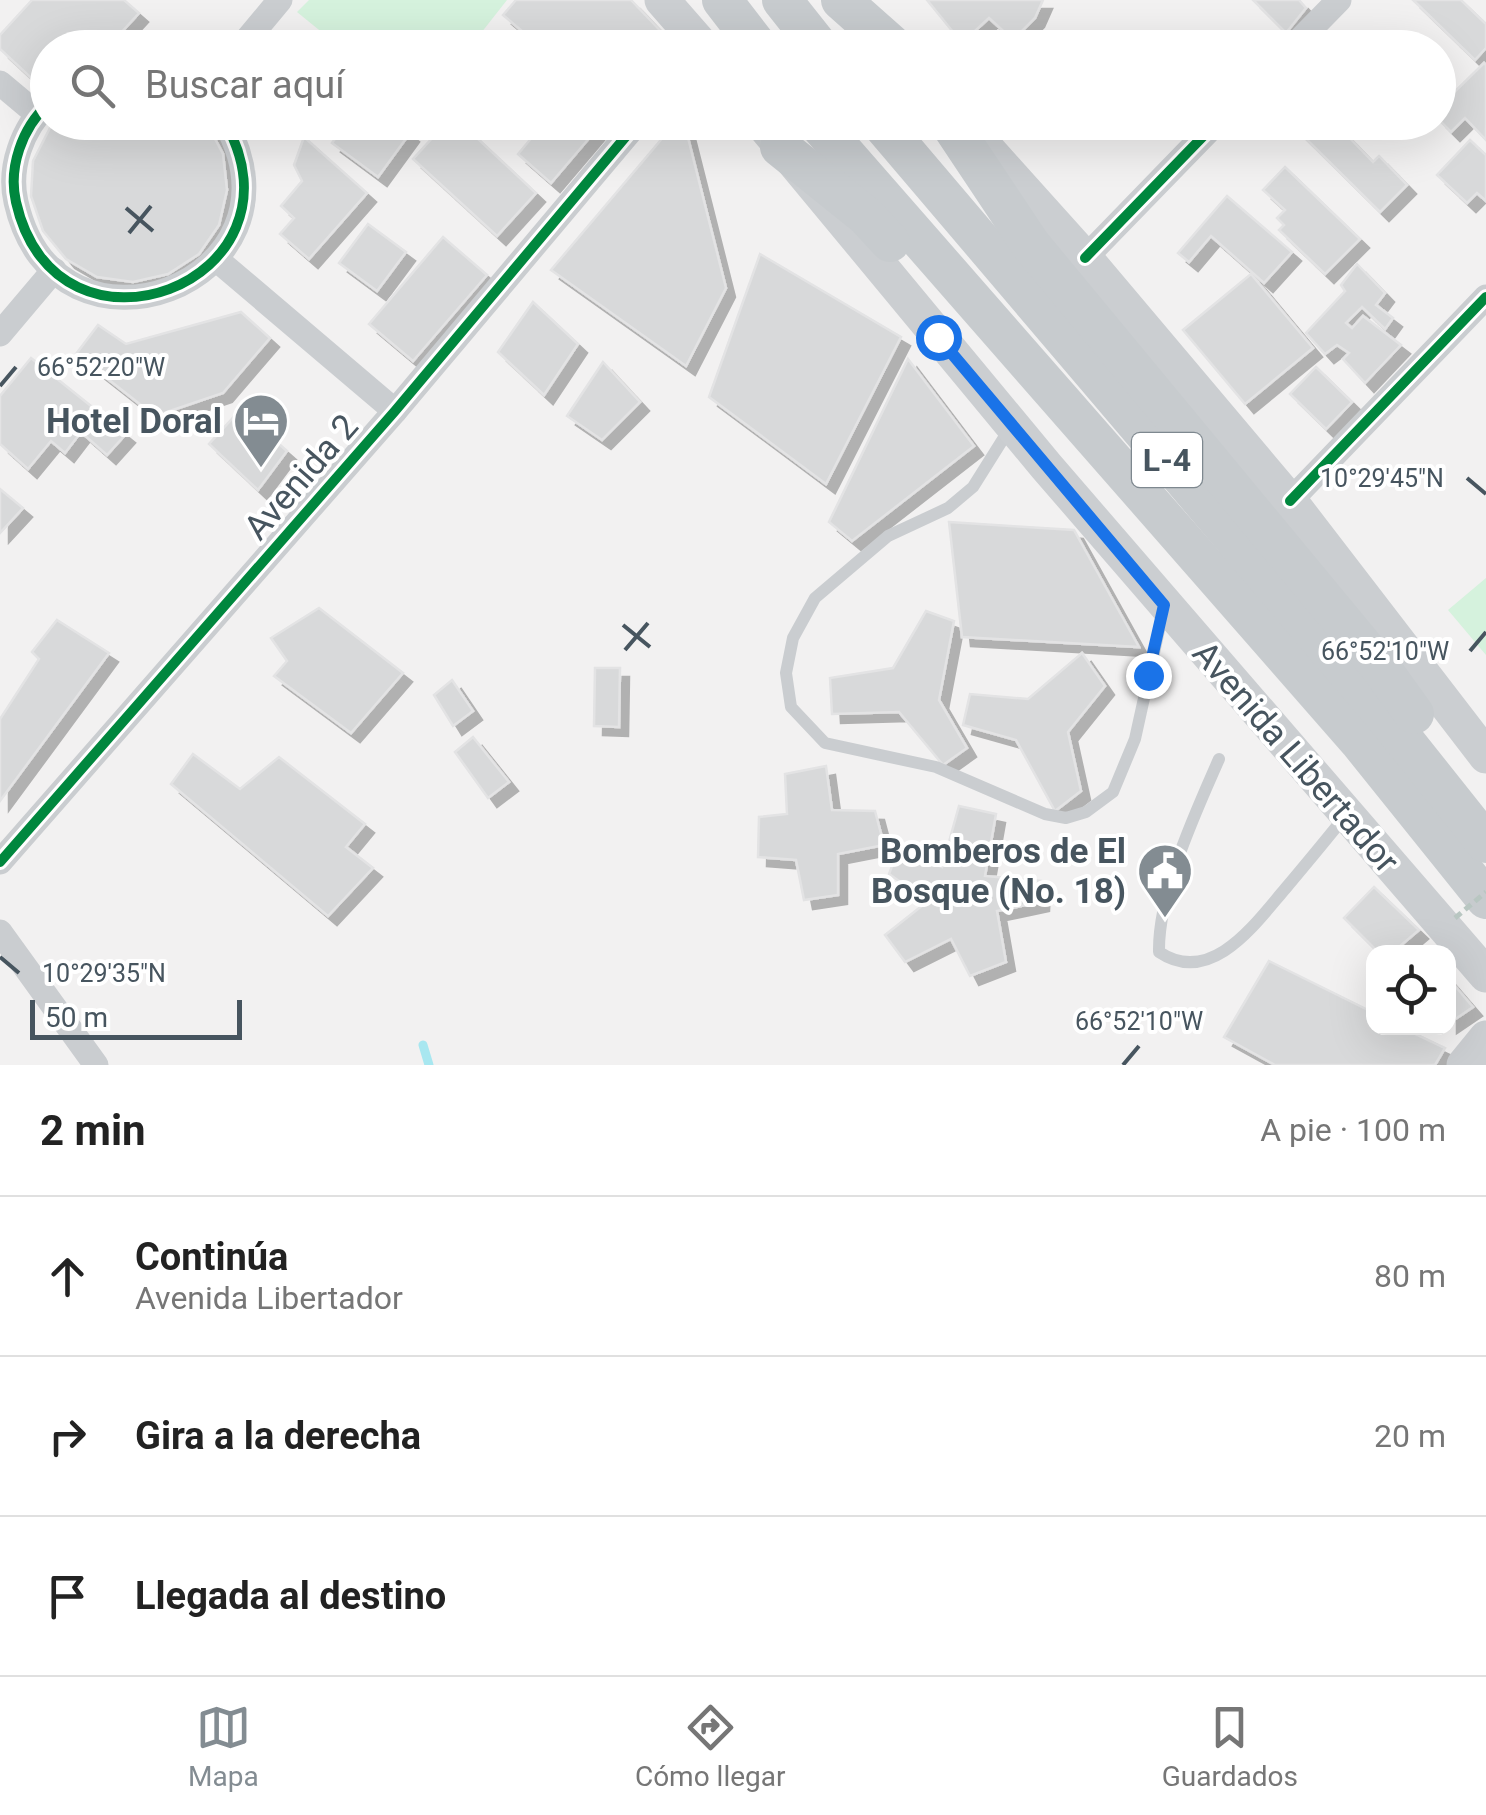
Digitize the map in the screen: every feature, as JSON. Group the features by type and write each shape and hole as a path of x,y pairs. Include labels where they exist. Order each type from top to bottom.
{"main road":[{"path":"662,0 688,30"},
{"path":"722,0 745,30"},
{"path":"782,0 806,30"},
{"path":"841,0 875,30"},
{"path":"857,0 881,30"},
{"name":"Avenida Libertador","path":"774,140 1164,605 1346,815 1474,901"},
{"name":"L-4","path":"776,140 888,239 1474,901"},
{"name":"Avenida Libertador","path":"833,140 1359,741 1474,901"},
{"name":"Avenida Libertador","path":"895,140 1384,715 1451,800 1486,975"},
{"name":"L-4","path":"961,140 1031,245 1410,706 1435,750 1451,800"},
{"name":"L-4","path":"980,140 1290,501 1486,756"},
{"path":"1464,1065 1486,1038"}],"street":[{"path":"255,30 280,0"},
{"path":"1310,30 1339,0"},
{"path":"0,84 30,102"},
{"path":"30,128 15,167 14,195 21,223 34,248 54,270 79,287 108,296 138,298 167,292 194,278 216,258 233,233 242,204 244,173 234,140"},
{"name":"Avenida 2","path":"0,862 394,411 623,140"},
{"path":"1085,258 1199,140"},
{"path":"216,258 394,411"},
{"path":"0,334 54,270"},
{"path":"1290,501 1486,297"},
{"path":"0,932 96,1065"}],"lane":[{"path":"1012,425 973,486 948,508 888,536 815,598 793,638 786,672 791,707 824,743 936,766 1045,814 1066,818 1086,812 1113,792 1134,739 1164,605"},
{"path":"1219,759 1190,828 1159,928 1159,952 1173,962 1206,961 1242,940 1346,815"}],"green space":[{"path":"309,0 507,0 483,30 319,30 297,12"},
{"path":"1486,578 1486,655 1448,610"}],"building":[{"path":"32,0 124,0 139,13 123,30 30,30 30,77 0,49 0,35"},
{"path":"516,0 631,0 660,30 521,30 503,15"},
{"path":"927,0 1043,0 1035,18 1023,30 1002,30 989,18 976,30 951,30"},
{"path":"1253,0 1299,0 1306,8 1288,30 1283,30"},
{"path":"1413,0 1461,0 1486,24 1486,48 1475,60 1456,42 1456,30 1444,30"},
{"path":"1486,65 1486,140 1465,118 1456,127 1456,90"},
{"path":"44,140 216,140 223,154 227,190 219,225 199,254 168,274 133,282 97,277 66,259 43,231 31,196 33,161"},
{"path":"303,140 307,140 367,193 309,259 280,234 294,218 281,206 302,181 294,165"},
{"path":"334,140 405,140 378,177 332,143"},
{"path":"430,140 479,140 536,193 497,236 413,159"},
{"path":"530,140 588,140 551,183 518,154"},
{"path":"661,140 689,140 726,288 686,366 551,270"},
{"path":"1307,140 1352,140 1373,162 1379,156 1407,185 1380,212"},
{"path":"1470,140 1486,155 1486,201 1477,193 1467,203 1437,175"},
{"path":"1285,167 1360,239 1325,274 1279,230 1284,225 1277,218 1285,210 1263,190"},
{"path":"1227,196 1292,252 1264,283 1211,236 1189,262 1178,253"},
{"path":"368,224 406,252 377,291 339,263"},
{"path":"443,237 487,275 413,361 369,324"},
{"path":"760,254 901,337 826,484 709,397"},
{"path":"1357,264 1385,293 1376,305 1393,318 1385,329 1362,307 1346,323 1352,328 1363,316 1401,345 1365,383 1343,359 1349,353 1337,345 1325,354 1306,333 1345,291 1341,285"},
{"path":"1251,274 1313,348 1245,404 1183,330"},
{"path":"533,302 578,344 544,395 498,352"},
{"path":"241,312 270,338 223,393 155,416 76,354 98,325 126,344"},
{"path":"31,358 126,434 107,455 81,432 65,453 51,441 28,469 0,444 0,396"},
{"path":"908,359 974,446 852,541 829,522"},
{"path":"603,362 640,402 602,440 567,416"},
{"path":"1316,367 1352,402 1326,429 1290,394"},
{"path":"240,410 287,451 258,490 209,444"},
{"path":"0,489 23,508 0,533"},
{"path":"949,522 1074,530 1139,647 962,637"},
{"path":"319,608 403,673 351,733 274,676 287,661 271,638"},
{"path":"926,611 954,621 939,700 967,748 943,765 899,712 832,714 830,678 893,668"},
{"path":"57,620 109,653 0,801 0,719 39,659 32,652"},
{"path":"1082,653 1105,686 1068,732 1081,791 1055,811 1016,740 963,725 970,694 1028,699"},
{"path":"595,668 620,668 619,727 594,726"},
{"path":"452,680 473,711 453,726 434,695"},
{"path":"473,737 509,782 488,798 455,752"},
{"path":"193,754 240,789 279,757 365,824 346,847 373,868 328,916 171,784"},
{"path":"826,766 832,810 875,811 884,845 838,854 838,895 804,900 796,860 758,857 759,817 787,814 785,774"},
{"path":"959,806 996,814 985,876 1041,881 1040,902 997,911 1006,962 970,976 951,939 905,962 885,935 928,901 889,874 899,848 942,867"},
{"path":"1374,887 1419,930 1401,945 1371,945 1344,918"},
{"path":"1269,961 1366,1009 1366,1035 1418,1035 1445,1048 1435,1065 1275,1065 1224,1037"},
{"path":"1456,987 1473,1007 1456,1019"}],"waterway":[{"path":"423,1045 429,1065"}],"cycle path":[{"path":"30,127 19,149 14,189 40,256 78,287 123,297 169,289 209,265 236,227 244,179 231,140"},
{"path":"0,862 395,411 623,140"},
{"path":"1085,258 1200,140"},
{"path":"1290,501 1486,297"}],"place":[{"name":"Hotel Doral","path":"261,470"},
{"name":"Bomberos de El Bosque (No. 18)","path":"1165,920"}],"route":[{"path":"938,337 1164,605 1148,675"}]}
